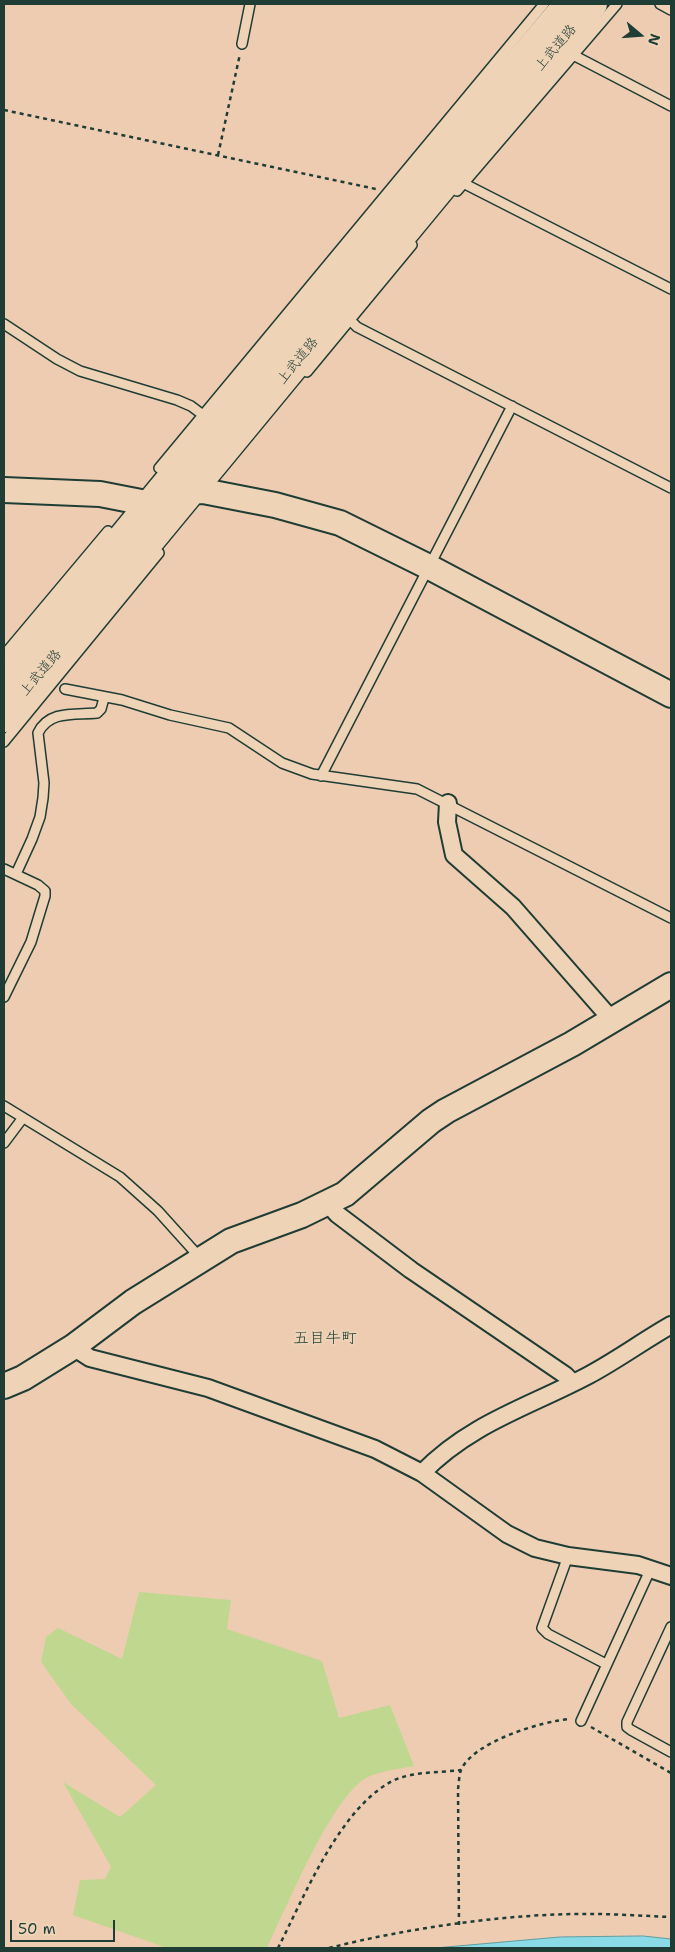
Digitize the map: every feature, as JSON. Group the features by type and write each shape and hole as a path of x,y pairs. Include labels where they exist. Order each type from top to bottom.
{"highway":[{"name":"上武道路","path":"4,682 154,502 284,329 568,4"},
{"name":"上武道路","path":"4,718 73,646 193,491 593,4"}],"street":[{"path":"4,490 100,494 139,502 163,501 193,491 275,505 340,523 430,568 671,695"},
{"path":"448,803 447,822 454,855 512,907 612,1020"},
{"path":"4,1386 23,1378 73,1347 134,1302 231,1241 328,1204 358,1184 438,1116 572,1044 671,985"},
{"path":"328,1204 337,1214 411,1270 573,1382"},
{"path":"422,1473 433,1462 488,1423 589,1375 671,1325"},
{"path":"73,1347 90,1358 173,1378 246,1400 375,1450 422,1473 507,1534 535,1548 568,1556 614,1561 651,1568 671,1576"}],"lane":[{"path":"242,44 250,4"},
{"path":"159,468 203,415 284,329 384,196 544,4"},
{"path":"451,198 575,56 617,4"},
{"path":"660,4 671,10"},
{"path":"575,56 671,106"},
{"path":"463,183 671,290"},
{"path":"300,380 420,236"},
{"path":"350,320 357,327 671,488"},
{"path":"4,324 70,366 177,400 191,406 203,415"},
{"path":"321,776 512,406"},
{"path":"4,655 108,531"},
{"path":"4,742 73,646 159,553"},
{"path":"65,689 229,728 282,763 321,776 418,789 671,918"},
{"path":"16,874 40,817 44,783 38,733 41,726 48,718 59,715 97,712 101,709 104,698"},
{"path":"4,868 42,888 46,896 31,942 4,997"},
{"path":"4,1106 22,1119 120,1177 158,1211 194,1251 199,1260"},
{"path":"4,1143 22,1119"},
{"path":"568,1556 542,1628 548,1634 606,1664"},
{"path":"581,1721 651,1568"},
{"path":"671,1627 627,1722 627,1727 671,1752"}],"path":[{"path":"218,155 242,44"},
{"path":"4,110 372,187 384,196"},
{"path":"459,1925 458,1789 461,1770 472,1756 493,1741 566,1719 581,1721 671,1772"},
{"path":"278,1948 331,1847 359,1806 387,1784 406,1776 461,1770"},
{"path":"329,1948 361,1940 459,1925 590,1914 671,1917"}],"green space":[{"path":"139,1592 231,1600 227,1629 322,1661 339,1718 390,1705 414,1766 389,1770 371,1776 352,1789 324,1830 310,1856 267,1948 167,1948 73,1915 80,1880 105,1879 111,1867 63,1782 120,1817 156,1785 71,1704 41,1662 46,1637 58,1628 122,1659"}],"water":[{"path":"643,1936 671,1939 671,1948 435,1948 560,1937"}],"district":[{"name":"五目牛町","path":"325,1339"}]}
